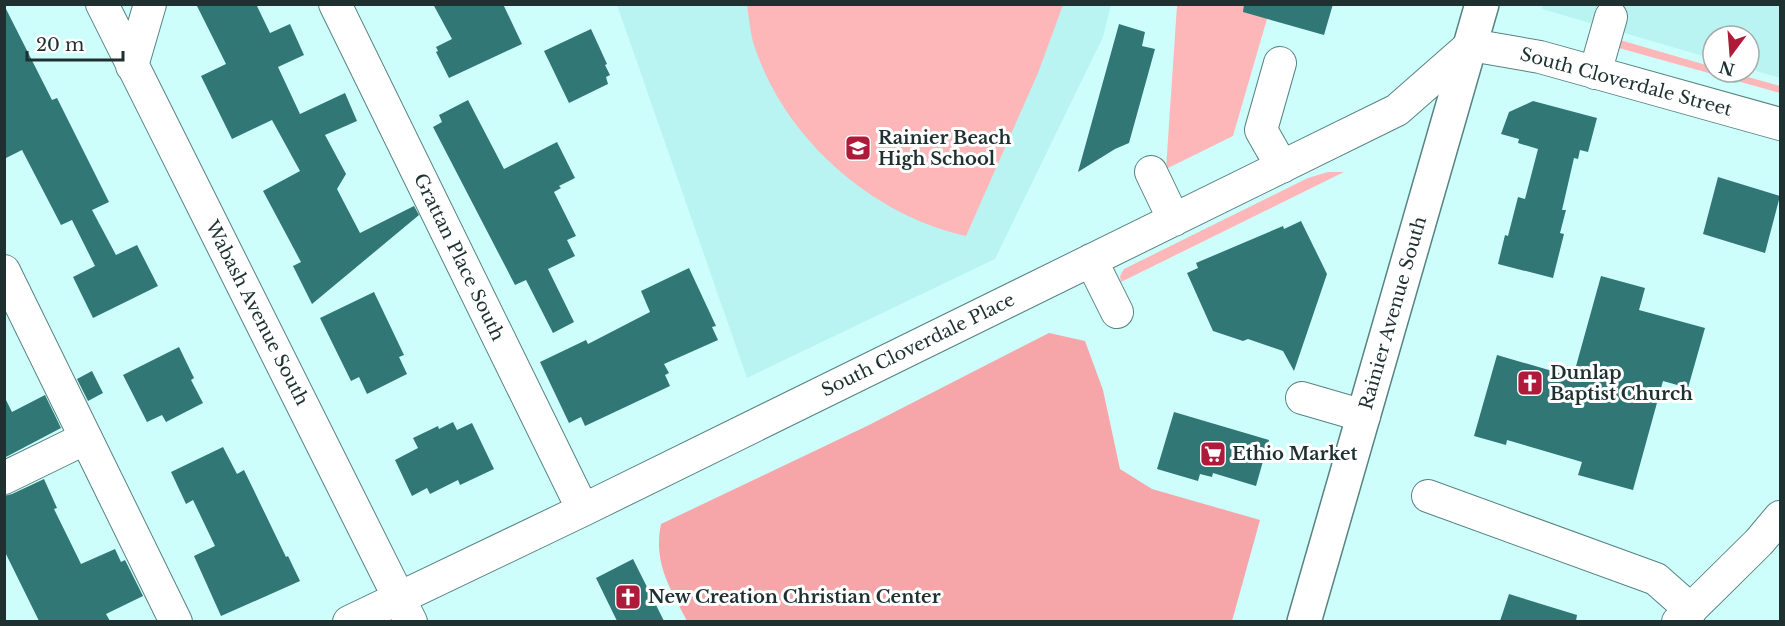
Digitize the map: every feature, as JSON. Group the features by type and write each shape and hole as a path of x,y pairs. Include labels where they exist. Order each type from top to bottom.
{"main road":[{"name":"Rainier Avenue South","path":"1305,621 1482,4"}],"street":[{"name":"Wabash Avenue South","path":"102,4 405,610"},
{"path":"132,66 150,4"},
{"name":"Grattan Place South","path":"335,4 583,510"},
{"path":"1595,73 1611,17"},
{"name":"South Cloverdale Place","path":"349,621 405,610 583,510 1397,110 1471,45"},
{"name":"South Cloverdale Street","path":"1471,45 1540,57 1780,124"},
{"path":"1280,63 1262,130 1282,167"},
{"path":"1151,172 1174,220"},
{"path":"1091,260 1117,312"},
{"path":"4,272 176,621"},
{"path":"1302,398 1364,416"},
{"path":"4,478 86,438"},
{"path":"1428,496 1656,579 1684,615 1759,542 1780,517"}],"shaded area":[{"path":"1543,4 1780,5 1780,78 1761,72 1761,24 1701,24 1701,55 1542,9"},
{"name":"Rainier Beach High School","path":"617,5 1111,5 1103,37 995,259 747,378"},
{"path":"747,5 1063,5 1038,73 966,236 931,226 865,191 836,168 809,141 786,111 768,79 754,45"},
{"path":"1177,5 1271,5 1233,136 1166,169"},
{"path":"1620,40 1701,64 1701,71 1619,48"},
{"path":"1761,81 1780,86 1780,93 1748,84 1761,84"},
{"path":"1328,172 1344,172 1121,282 1120,276 1124,269 1308,178"},
{"path":"1049,333 1085,341 1103,390 1120,469 1152,489 1260,520 1232,621 687,621 669,586 661,563 659,538 661,524 869,425"}],"building":[{"path":"196,4 256,4 270,33 290,24 304,55 278,67 300,114 345,93 357,121 325,135 346,174 337,189 360,233 414,206 419,215 312,304 293,266 301,262 263,191 300,171 272,120 232,139 201,76 226,64"},
{"path":"433,4 503,4 522,44 449,78 436,52 438,51 436,47 452,39"},
{"path":"1244,4 1333,4 1324,35 1243,12"},
{"path":"4,5 52,100 57,98 109,202 92,210 116,255 137,245 158,286 93,318 73,277 95,266 72,220 61,225 22,150 4,159"},
{"path":"1119,24 1145,32 1142,46 1155,49 1129,143 1078,172"},
{"path":"591,29 607,64 605,65 610,75 606,77 608,84 569,103 544,51"},
{"path":"468,100 504,169 557,142 575,178 559,186 561,188 554,192 576,236 567,240 575,256 548,269 574,322 553,333 526,280 515,285 433,127 442,122 439,115"},
{"path":"1533,101 1597,118 1588,152 1580,150 1578,159 1574,158 1562,210 1566,210 1560,233 1564,234 1553,278 1498,264 1518,197 1525,199 1538,149 1518,143 1519,139 1501,134 1509,112"},
{"path":"1718,177 1780,196 1765,253 1703,234"},
{"path":"1301,221 1327,274 1294,371 1283,351 1248,339 1243,341 1213,331 1187,273 1198,268 1196,263 1283,226 1284,229"},
{"path":"689,268 716,326 712,327 718,340 664,364 669,373 665,375 670,386 585,426 581,417 569,423 540,362 586,340 588,344 650,312 641,291"},
{"name":"Dunlap Baptist Church","path":"1601,276 1645,288 1639,310 1705,328 1688,388 1663,381 1633,490 1578,475 1582,462 1507,440 1506,445 1474,436 1497,355 1573,377"},
{"path":"374,292 404,355 399,357 407,374 367,394 359,377 351,381 320,318"},
{"path":"179,347 194,378 191,380 203,403 166,422 162,415 147,422 123,375"},
{"path":"92,371 103,393 88,401 77,379"},
{"path":"45,395 61,428 4,458 4,396 12,412"},
{"name":"Ethio Market","path":"1174,412 1269,440 1256,486 1213,473 1212,477 1200,474 1198,481 1157,469"},
{"path":"453,422 457,430 472,423 494,469 460,485 458,480 430,494 427,488 412,496 395,460 418,448 413,438 438,426 439,429"},
{"path":"223,447 237,474 244,470 300,581 221,616 194,556 215,546 193,500 186,504 171,472"},
{"path":"44,479 57,508 54,509 81,564 115,549 121,562 125,560 143,596 106,614 110,621 39,621 4,550 4,496"},
{"name":"New Creation Christian Center","path":"633,559 664,621 617,621 596,578"},
{"path":"1509,594 1577,615 1576,621 1500,621"}],"place":[{"name":"Rainier Beach High School","path":"858,148"},
{"name":"Dunlap Baptist Church","path":"1530,383"},
{"name":"Ethio Market","path":"1213,454"},
{"name":"New Creation Christian Center","path":"628,597"}]}
